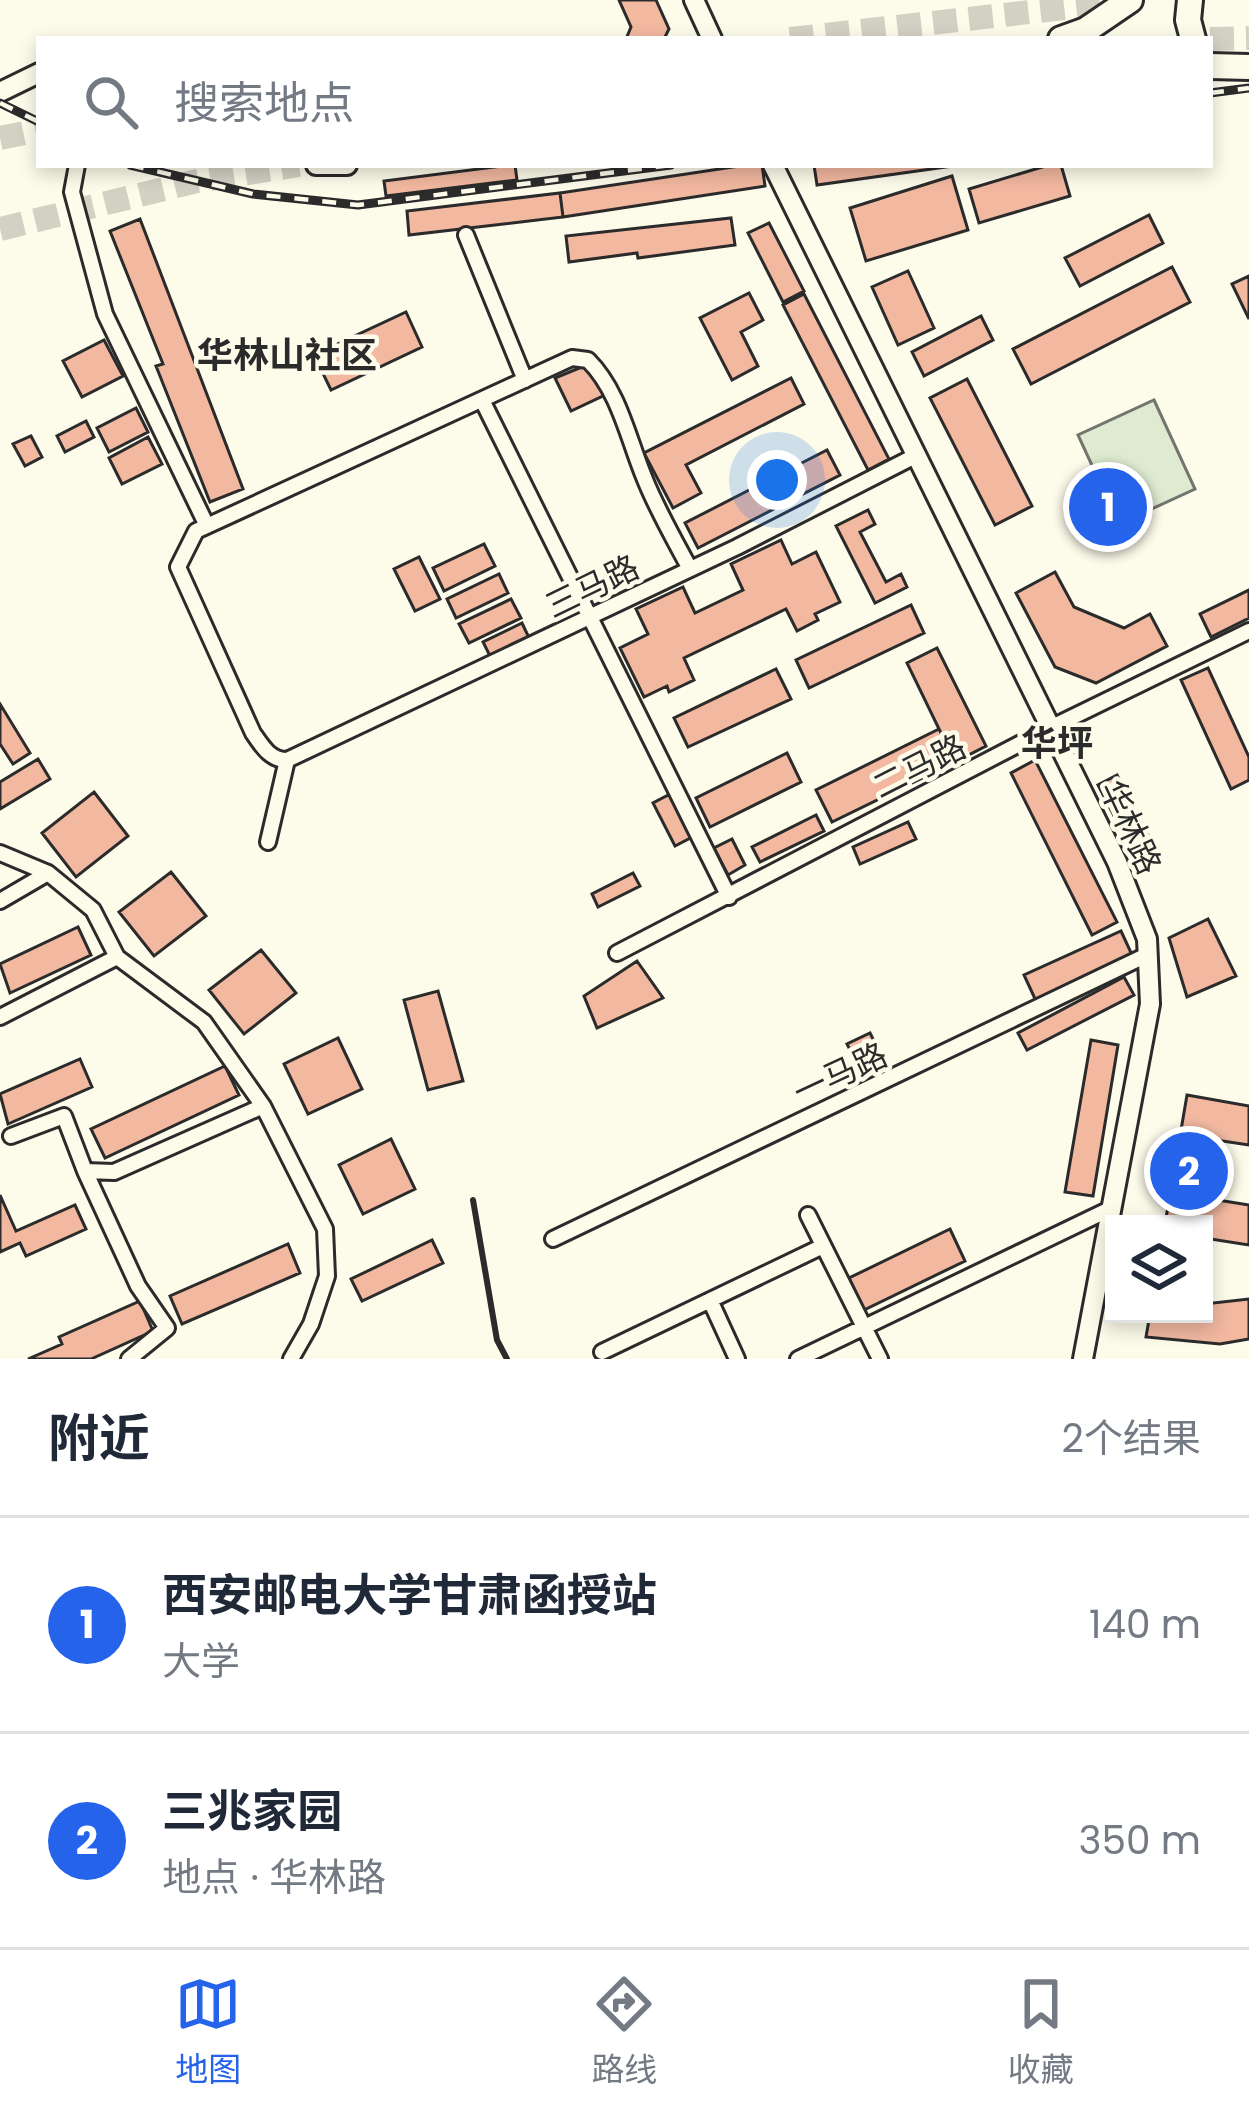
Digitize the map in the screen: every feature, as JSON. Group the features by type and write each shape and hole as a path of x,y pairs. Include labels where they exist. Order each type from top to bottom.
{"highway":[{"path":"1070,36 1087,30 1130,0"},
{"path":"1190,0 1192,36"}],"street":[{"path":"694,0 711,36"},
{"path":"0,92 36,74"},
{"path":"76,168 72,192 105,314 207,526"},
{"name":"华林路","path":"778,173 1117,862 1149,954 1149,1019 1083,1359"},
{"path":"466,235 525,380"},
{"path":"268,842 287,760 265,751 253,733 178,567 196,531 572,358 588,360 599,371 689,569"},
{"path":"482,400 729,897"},
{"name":"三马路","path":"287,760 917,455"},
{"name":"二马路","path":"617,952 1050,728 1249,631"},
{"path":"0,853 48,873 93,910 117,957 204,1022 263,1106 325,1229 327,1276 311,1324 291,1359"},
{"path":"0,901 48,873"},
{"name":"一马路","path":"553,1239 1149,954"},
{"path":"0,1017 117,957"},
{"path":"85,1171 114,1172 263,1106"},
{"path":"11,1136 64,1116 138,1286 167,1328 129,1359"},
{"path":"798,1359 1112,1208"},
{"path":"808,1215 880,1359"},
{"path":"602,1352 823,1246"},
{"path":"710,1300 737,1359"}],"green space":[{"path":"1154,400 1195,489 1119,524 1078,435"}],"building":[{"path":"619,0 656,0 669,29 666,36 627,36 631,27"},
{"path":"490,168 515,168 517,180 386,196 384,181"},
{"path":"726,168 762,168 765,186 563,217 560,193"},
{"path":"814,168 939,168 817,185"},
{"path":"1039,168 1062,168 1070,196 979,223 969,189"},
{"path":"952,176 968,230 866,261 850,208"},
{"path":"560,193 563,217 409,235 407,211"},
{"path":"1149,215 1163,243 1080,286 1065,258"},
{"path":"731,218 735,245 569,262 566,236"},
{"path":"140,219 243,489 210,502 156,366 163,364 110,231"},
{"path":"769,223 804,291 783,302 748,233"},
{"path":"1172,267 1190,302 1031,384 1013,349"},
{"path":"908,271 934,328 898,345 872,287"},
{"path":"1249,276 1249,319 1232,284"},
{"path":"749,293 763,320 741,332 758,366 732,380 700,318"},
{"path":"804,294 889,459 868,470 783,305"},
{"path":"406,312 422,347 331,390 314,355"},
{"path":"981,316 993,340 924,376 912,352"},
{"path":"104,340 123,376 82,397 63,361"},
{"path":"589,364 607,394 571,411 555,378"},
{"path":"791,378 804,404 686,465 701,493 673,508 644,453"},
{"path":"967,379 1032,506 995,525 930,398"},
{"path":"136,408 148,432 109,452 97,428"},
{"path":"86,421 94,437 65,452 57,436"},
{"path":"31,436 42,457 25,466 13,444"},
{"path":"148,437 162,464 122,484 109,458"},
{"path":"827,450 840,475 698,548 685,523"},
{"path":"868,510 875,524 860,532 886,582 901,574 907,587 875,603 836,526"},
{"path":"781,540 792,564 816,552 840,602 815,614 818,620 797,631 786,609 684,658 694,680 644,697 620,648 648,634 636,609 683,587 695,613 743,590 731,564"},
{"path":"484,544 495,566 444,591 433,568"},
{"path":"419,557 440,599 415,611 394,569"},
{"path":"1055,572 1074,607 1124,628 1150,614 1167,646 1096,683 1055,667 1016,593"},
{"path":"499,574 508,593 456,618 447,599"},
{"path":"1249,590 1249,618 1211,637 1200,614"},
{"path":"511,599 521,618 469,643 459,624"},
{"path":"911,605 924,633 809,688 796,660"},
{"path":"522,623 531,642 492,660 483,642"},
{"path":"937,648 986,746 955,762 907,663"},
{"path":"1208,668 1249,757 1249,780 1231,789 1181,680"},
{"path":"776,669 791,699 688,747 674,718"},
{"path":"0,704 30,753 13,764 0,744"},
{"path":"939,729 955,762 832,822 816,790"},
{"path":"787,753 801,782 710,827 696,798"},
{"path":"38,759 50,779 0,809 0,782"},
{"path":"1035,760 1117,922 1092,935 1011,773"},
{"path":"1117,775 1162,862 1143,872 1098,785"},
{"path":"94,792 128,836 76,877 42,833"},
{"path":"674,792 696,835 675,846 653,803"},
{"path":"816,815 824,831 760,862 752,847"},
{"path":"908,822 916,839 860,864 853,847"},
{"path":"732,839 745,865 728,875 714,848"},
{"path":"171,872 206,916 154,956 119,912"},
{"path":"633,873 640,886 598,907 592,894"},
{"path":"1208,919 1236,976 1187,997 1169,938"},
{"path":"78,927 91,955 10,993 0,964"},
{"path":"1121,931 1133,957 1036,1001 1024,975"},
{"path":"261,950 296,993 244,1034 209,990"},
{"path":"637,961 663,998 597,1028 584,996"},
{"path":"1124,977 1134,995 1027,1050 1018,1033"},
{"path":"438,991 463,1081 428,1090 404,1000"},
{"path":"870,1033 889,1071 866,1082 847,1044"},
{"path":"338,1038 362,1089 308,1114 284,1064"},
{"path":"1091,1040 1118,1045 1093,1196 1065,1192"},
{"path":"80,1059 92,1087 8,1124 0,1094"},
{"path":"225,1066 239,1095 105,1158 91,1129"},
{"path":"1187,1095 1249,1106 1249,1145 1209,1139 1199,1197 1249,1205 1249,1245 1213,1239 1213,1215 1167,1215"},
{"path":"391,1139 415,1189 363,1214 339,1165"},
{"path":"0,1195 16,1231 75,1205 86,1229 26,1256 20,1243 0,1252"},
{"path":"950,1229 965,1261 864,1310 849,1278"},
{"path":"432,1240 443,1263 362,1301 351,1279"},
{"path":"288,1244 300,1273 182,1324 170,1296"},
{"path":"1249,1299 1249,1339 1220,1344 1146,1337 1148,1323 1213,1323 1213,1303"},
{"path":"140,1301 153,1331 91,1359 28,1359 62,1344 59,1337"}],"tunnel":[{"path":"817,36 1136,0"},
{"path":"1213,39 1249,38"},
{"path":"0,138 36,131"},
{"path":"0,229 197,181 280,168"}],"railway":[{"path":"1213,93 1249,88"},
{"path":"0,103 36,121"},
{"path":"143,168 253,194 358,205 648,168"}],"wall":[{"path":"473,1200 497,1340 507,1359"}],"place":[{"name":"西安邮电大学甘肃函授站","path":"1108,507"},
{"name":"三兆家园","path":"1189,1171"}],"district":[{"name":"华林山社区","path":"287,355"},
{"name":"华坪","path":"1057,743"}]}
